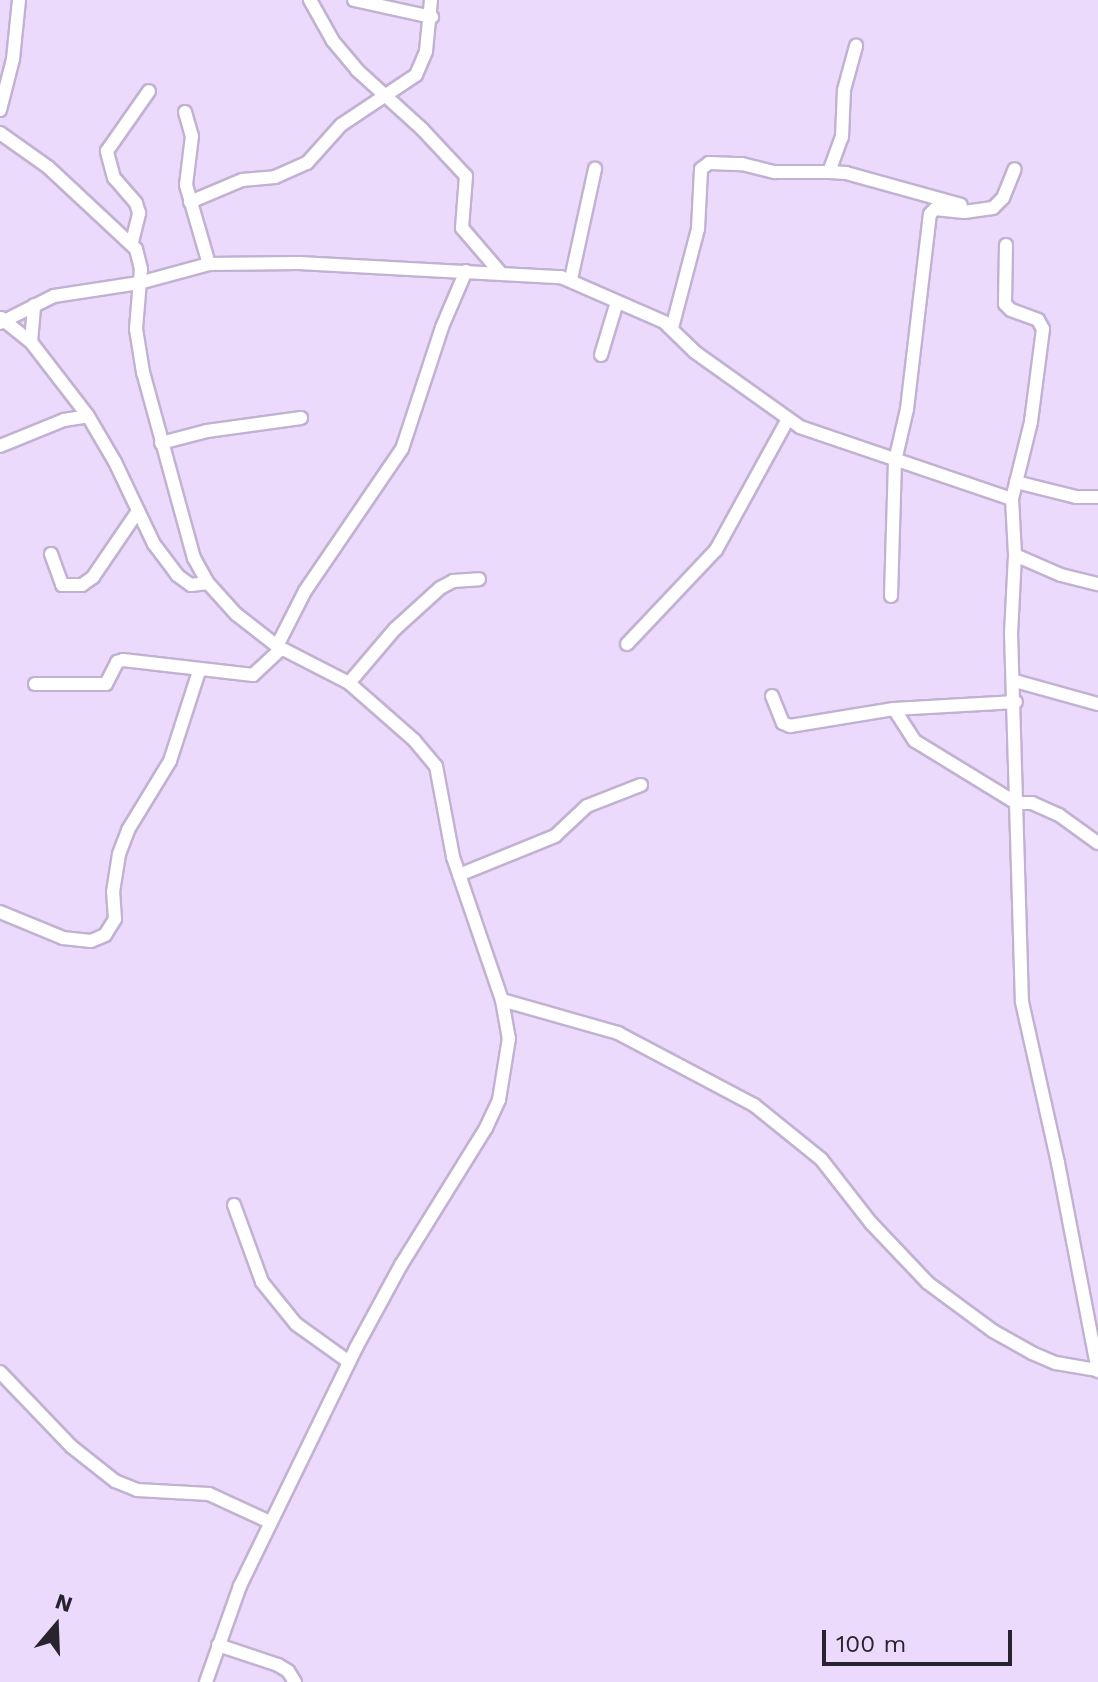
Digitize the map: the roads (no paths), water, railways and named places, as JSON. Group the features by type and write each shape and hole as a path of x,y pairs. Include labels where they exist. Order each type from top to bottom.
{"street":[{"path":"0,110 13,59 19,0"},
{"path":"310,0 333,41 466,176 462,228 499,271"},
{"path":"354,0 432,17"},
{"path":"190,202 242,180 275,177 307,163 341,125 420,70 432,17 431,0"},
{"path":"829,172 842,137 844,90 856,46"},
{"path":"132,242 139,213 133,197 114,178 108,147 149,91"},
{"path":"185,112 192,136 186,185 209,264"},
{"path":"0,133 48,167 132,242 141,263 136,329 161,443 194,558 208,583 236,614 279,647 349,683 414,740 436,766 459,875 502,1000 509,1038 499,1100 478,1145 401,1265 349,1362 270,1522 218,1645 206,1682"},
{"path":"672,328 698,229 703,165 742,164 775,172 846,173 981,211"},
{"path":"571,279 595,169"},
{"path":"891,596 895,461 907,409 930,214 938,208 981,211 999,204 1015,169"},
{"path":"502,1000 618,1033 754,1105 821,1159 871,1223 928,1283 993,1331 1032,1353 1056,1363 1098,1370 1058,1163 1022,1002 1016,702 1011,633 1015,555 1012,499 1031,422 1043,329 1038,320 1011,310 1005,304 1006,245"},
{"path":"208,583 191,585 177,575 154,544 88,416 31,342 2,320 34,305 77,291 139,283 209,264 299,263 499,271 571,279 672,328 695,352 787,421 895,461 1012,499"},
{"path":"35,684 106,684 118,661 123,660 253,675 279,647 312,582 398,457 442,327 466,271"},
{"path":"601,355 617,302"},
{"path":"31,342 34,305"},
{"path":"0,446 52,424 88,416"},
{"path":"161,443 207,431 301,418"},
{"path":"627,644 716,550 787,421"},
{"path":"1016,482 1076,497 1098,497"},
{"path":"51,554 62,585 82,585 93,577 138,511"},
{"path":"1015,555 1061,575 1098,584"},
{"path":"349,683 395,629 440,588 453,581 479,579"},
{"path":"0,912 63,938 91,941 105,935 115,919 113,892 119,854 128,830 170,761 199,671"},
{"path":"1015,681 1098,704"},
{"path":"772,696 783,723 790,726 894,709 1016,702"},
{"path":"894,709 915,741 1016,803 1032,803 1059,815 1098,843"},
{"path":"459,875 555,836 587,806 641,785"},
{"path":"234,1205 262,1282 296,1324 349,1362"},
{"path":"0,1372 72,1447 115,1481 137,1490 209,1494 270,1522"},
{"path":"218,1645 278,1665 288,1671 295,1682"}]}
